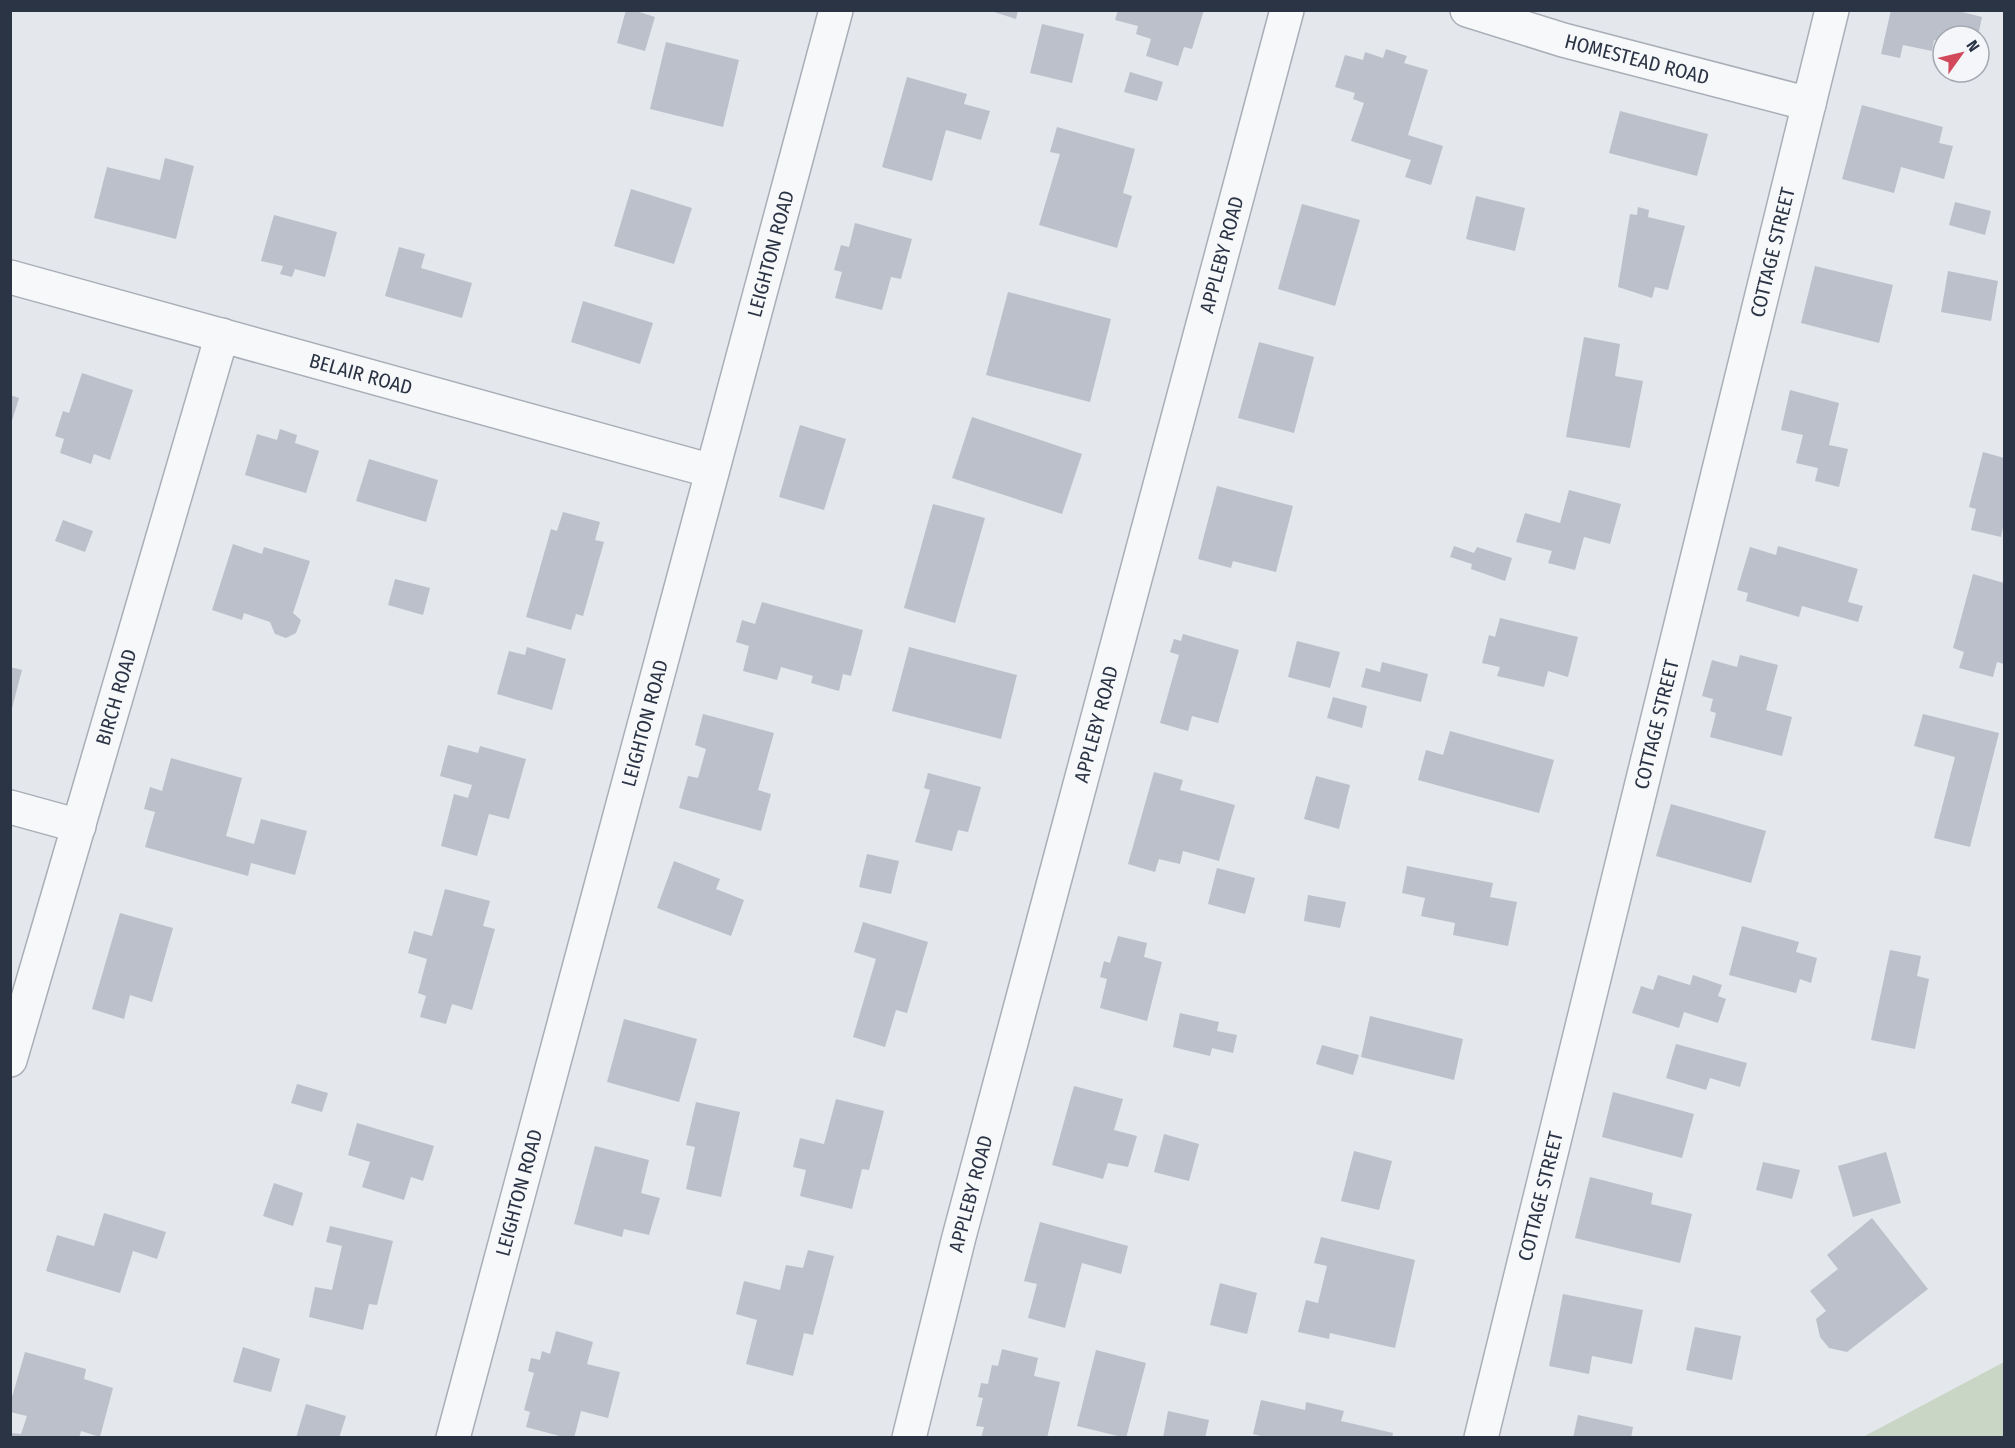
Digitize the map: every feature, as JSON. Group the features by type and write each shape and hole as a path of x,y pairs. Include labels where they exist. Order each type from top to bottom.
{"street":[{"name":"LEIGHTON ROAD","path":"453,1437 836,10"},
{"name":"APPLEBY ROAD","path":"909,1437 959,1237 1287,10"},
{"name":"HOMESTEAD ROAD","path":"1467,10 1563,40 1809,104"},
{"name":"COTTAGE STREET","path":"1481,1437 1832,10"},
{"name":"BELAIR ROAD","path":"10,277 712,471"},
{"name":"BIRCH ROAD","path":"10,1060 222,335"},
{"path":"10,807 79,826"}],"green space":[{"path":"2004,1362 2004,1437 1863,1437"}],"building":[{"path":"626,10 655,17 645,51 617,43"},
{"path":"988,10 1018,10 1016,19"},
{"path":"1118,10 1204,10 1192,49 1184,47 1178,66 1146,56 1151,39 1136,34 1138,26 1115,20"},
{"path":"1891,10 1954,10 1982,17 1981,24 1931,24 1931,51 1903,45 1900,58 1881,54"},
{"path":"1042,24 1084,34 1072,83 1030,73"},
{"path":"666,42 739,60 723,127 650,109"},
{"path":"1386,49 1407,56 1404,63 1428,70 1408,135 1443,146 1431,185 1405,177 1411,160 1351,141 1364,103 1353,99 1355,93 1335,87 1345,55 1363,60 1365,52 1383,58"},
{"path":"1130,72 1163,82 1157,101 1124,92"},
{"path":"907,77 967,94 964,104 990,111 981,140 946,130 932,181 882,167"},
{"path":"1862,105 1943,127 1939,143 1953,146 1944,179 1901,167 1894,193 1842,179"},
{"path":"1620,111 1708,134 1697,176 1609,153"},
{"path":"1057,127 1135,149 1123,193 1132,196 1117,248 1039,225 1060,154 1050,152"},
{"path":"165,158 194,166 176,239 94,218 107,167 160,180"},
{"path":"631,189 692,208 674,264 614,246"},
{"path":"1476,196 1525,208 1515,251 1466,239"},
{"path":"1955,202 1991,211 1985,235 1949,225"},
{"path":"1302,204 1360,220 1335,306 1278,289"},
{"path":"1638,207 1649,210 1648,217 1685,226 1668,290 1655,287 1652,298 1618,287 1630,214 1637,215"},
{"path":"274,215 337,232 325,277 295,269 292,277 280,274 283,266 261,261"},
{"path":"855,223 912,239 901,279 891,277 882,310 835,298 842,272 834,270 841,245 849,247"},
{"path":"399,247 425,254 421,268 472,283 462,318 385,296"},
{"path":"1815,266 1893,285 1879,343 1801,323"},
{"path":"1948,271 1998,281 1991,321 1941,312"},
{"path":"1008,292 1111,319 1090,402 986,375"},
{"path":"583,301 653,323 640,364 571,342"},
{"path":"1584,337 1620,344 1615,376 1643,381 1630,448 1566,437"},
{"path":"1259,342 1314,357 1294,433 1238,418"},
{"path":"82,373 133,390 110,460 94,454 91,464 60,453 64,439 55,436 63,411 69,413"},
{"path":"1790,390 1839,403 1829,445 1848,449 1839,487 1815,481 1818,468 1796,463 1803,435 1781,430"},
{"path":"10,395 19,398 11,424 10,424"},
{"path":"972,417 1082,454 1062,514 952,478"},
{"path":"800,425 846,439 824,510 779,497"},
{"path":"280,429 297,435 295,443 319,451 306,493 245,475 257,434 277,440"},
{"path":"1983,452 2004,458 2004,522 2001,537 1971,530 1976,509 1969,507"},
{"path":"369,459 438,480 426,522 356,501"},
{"path":"1217,486 1293,506 1276,572 1233,561 1231,568 1198,559"},
{"path":"1569,490 1621,504 1610,544 1584,537 1575,570 1548,563 1552,551 1516,542 1525,513 1560,523"},
{"path":"933,504 985,518 955,623 904,608"},
{"path":"563,512 600,522 595,540 604,542 583,616 576,614 571,630 526,617 551,529 557,531"},
{"path":"63,520 93,531 85,552 55,541"},
{"path":"233,544 262,554 264,547 310,561 293,613 301,620 296,633 286,638 275,634 270,622 244,613 242,620 212,610"},
{"path":"1454,546 1474,553 1477,547 1512,558 1505,581 1471,569 1472,564 1450,557"},
{"path":"1778,546 1858,569 1848,602 1863,606 1858,622 1802,606 1799,617 1746,601 1748,593 1737,590 1750,547 1776,555"},
{"path":"1973,574 2004,583 2004,664 1997,662 1993,677 1959,668 1964,652 1953,648"},
{"path":"395,579 430,588 423,615 388,605"},
{"path":"762,602 863,630 851,676 843,674 839,691 811,683 813,676 781,667 777,680 743,671 749,646 736,642 742,620 755,624"},
{"path":"1500,618 1578,637 1568,677 1548,671 1544,687 1497,676 1500,667 1482,663 1489,635 1495,637"},
{"path":"1183,634 1239,650 1218,723 1192,716 1188,731 1160,723 1179,655 1170,652 1174,639 1181,641"},
{"path":"1297,641 1340,652 1330,688 1288,677"},
{"path":"527,647 566,659 552,710 497,694 509,651 525,655"},
{"path":"909,647 1017,675 1001,739 892,711"},
{"path":"1740,655 1778,665 1766,710 1792,717 1782,756 1710,737 1716,713 1710,711 1713,699 1702,696 1712,660 1737,667"},
{"path":"1382,662 1428,674 1421,702 1361,687 1366,668 1380,672"},
{"path":"10,667 22,670 11,712 10,712"},
{"path":"1333,697 1367,706 1362,728 1327,718"},
{"path":"703,714 774,733 758,790 771,794 761,831 679,808 688,776 698,778 706,749 695,745"},
{"path":"1923,714 1999,733 1970,847 1934,838 1955,757 1914,746"},
{"path":"1450,731 1554,760 1539,813 1418,780 1426,750 1443,755"},
{"path":"448,745 478,753 480,746 526,759 509,819 489,814 477,856 441,846 454,794 468,798 472,785 440,776"},
{"path":"171,758 242,778 226,836 254,844 261,819 307,831 295,875 251,863 248,876 145,847 155,812 144,809 150,787 162,791"},
{"path":"1154,772 1183,780 1180,790 1235,805 1219,861 1183,851 1180,864 1159,859 1155,872 1128,864"},
{"path":"928,773 981,787 968,832 958,830 952,851 915,842 930,790 924,788"},
{"path":"1316,776 1350,785 1339,829 1304,819"},
{"path":"1671,804 1766,831 1751,883 1656,856"},
{"path":"867,854 899,861 891,894 859,887"},
{"path":"674,861 720,879 716,889 744,900 731,936 657,908"},
{"path":"1407,866 1493,883 1490,897 1517,902 1508,946 1453,935 1455,923 1421,916 1425,898 1402,893"},
{"path":"1217,868 1255,878 1245,914 1208,904"},
{"path":"445,889 490,901 483,926 495,929 472,1010 452,1004 446,1024 420,1017 426,996 418,993 427,959 408,953 414,931 432,936"},
{"path":"1308,895 1346,902 1340,928 1304,921"},
{"path":"120,913 173,928 152,1002 130,995 124,1019 92,1009"},
{"path":"863,922 928,942 907,1013 896,1010 885,1047 853,1037 876,959 854,952"},
{"path":"1742,926 1799,942 1796,952 1817,958 1811,983 1800,979 1796,993 1729,975"},
{"path":"1118,936 1147,943 1144,957 1162,962 1147,1021 1100,1008 1107,979 1100,977 1104,961 1110,963"},
{"path":"1890,950 1921,956 1917,976 1929,979 1915,1049 1871,1040"},
{"path":"1658,975 1690,985 1693,975 1722,985 1718,996 1726,999 1718,1023 1684,1012 1679,1028 1632,1013 1641,986 1653,990"},
{"path":"1180,1013 1219,1022 1217,1031 1237,1035 1233,1053 1212,1048 1210,1056 1173,1047"},
{"path":"1370,1016 1463,1039 1454,1080 1361,1057"},
{"path":"624,1019 697,1039 679,1102 607,1082"},
{"path":"1676,1044 1747,1063 1740,1087 1710,1078 1706,1090 1666,1078"},
{"path":"1322,1045 1359,1055 1353,1075 1316,1064"},
{"path":"297,1084 328,1093 322,1112 291,1103"},
{"path":"1074,1086 1123,1099 1114,1130 1137,1136 1128,1167 1108,1163 1103,1179 1052,1165"},
{"path":"1613,1092 1694,1114 1682,1158 1602,1137"},
{"path":"836,1099 884,1111 869,1170 862,1169 852,1209 800,1196 806,1170 793,1167 800,1138 824,1144"},
{"path":"696,1102 740,1112 721,1197 686,1189 695,1147 686,1145"},
{"path":"357,1123 434,1146 423,1181 411,1177 404,1200 362,1187 370,1162 348,1155"},
{"path":"1164,1134 1199,1144 1189,1181 1154,1172"},
{"path":"595,1146 649,1160 641,1193 660,1198 649,1235 624,1229 622,1237 574,1224"},
{"path":"1354,1151 1392,1161 1379,1210 1341,1201"},
{"path":"1886,1152 1901,1203 1853,1217 1838,1166"},
{"path":"1763,1162 1800,1170 1792,1199 1756,1190"},
{"path":"1590,1177 1653,1193 1651,1204 1692,1214 1680,1263 1575,1238"},
{"path":"274,1183 303,1193 293,1226 263,1216"},
{"path":"104,1213 166,1232 157,1259 133,1251 120,1293 46,1271 57,1235 94,1246"},
{"path":"1872,1218 1928,1289 1847,1352 1829,1348 1820,1337 1816,1319 1826,1311 1810,1291 1838,1269 1827,1255"},
{"path":"1040,1222 1128,1246 1121,1274 1082,1263 1065,1328 1028,1318 1037,1284 1024,1281"},
{"path":"330,1226 393,1241 377,1305 369,1304 363,1330 309,1317 315,1287 332,1290 342,1246 326,1242"},
{"path":"1321,1237 1415,1260 1395,1348 1330,1333 1329,1339 1298,1332 1306,1300 1318,1303 1327,1266 1314,1263"},
{"path":"808,1250 834,1256 813,1335 804,1333 793,1376 746,1364 757,1320 736,1314 744,1281 780,1290 786,1265 803,1268"},
{"path":"1220,1283 1257,1293 1247,1334 1210,1325"},
{"path":"1563,1294 1643,1310 1632,1364 1592,1356 1589,1374 1549,1366"},
{"path":"1695,1327 1741,1336 1732,1380 1686,1370"},
{"path":"556,1331 593,1342 587,1364 620,1372 608,1418 581,1411 574,1438 526,1427 530,1412 524,1410 534,1373 528,1371 531,1358 540,1360 542,1351 550,1354"},
{"path":"243,1347 280,1359 271,1392 233,1382"},
{"path":"1002,1349 1038,1358 1034,1376 1060,1382 1047,1438 981,1438 984,1427 976,1426 983,1398 978,1397 981,1383 988,1384 992,1365 998,1366"},
{"path":"1096,1350 1146,1363 1126,1438 1077,1426"},
{"path":"25,1352 86,1369 84,1379 113,1388 100,1437 81,1431 79,1438 11,1438 12,1433 21,1434 27,1416 10,1412 10,1404"},
{"path":"1261,1400 1305,1410 1306,1402 1344,1411 1341,1421 1393,1433 1392,1438 1268,1438 1253,1434"},
{"path":"306,1404 346,1416 339,1438 296,1438"},
{"path":"1168,1411 1209,1420 1205,1438 1163,1438"},
{"path":"1578,1415 1633,1427 1631,1438 1573,1438"}]}
